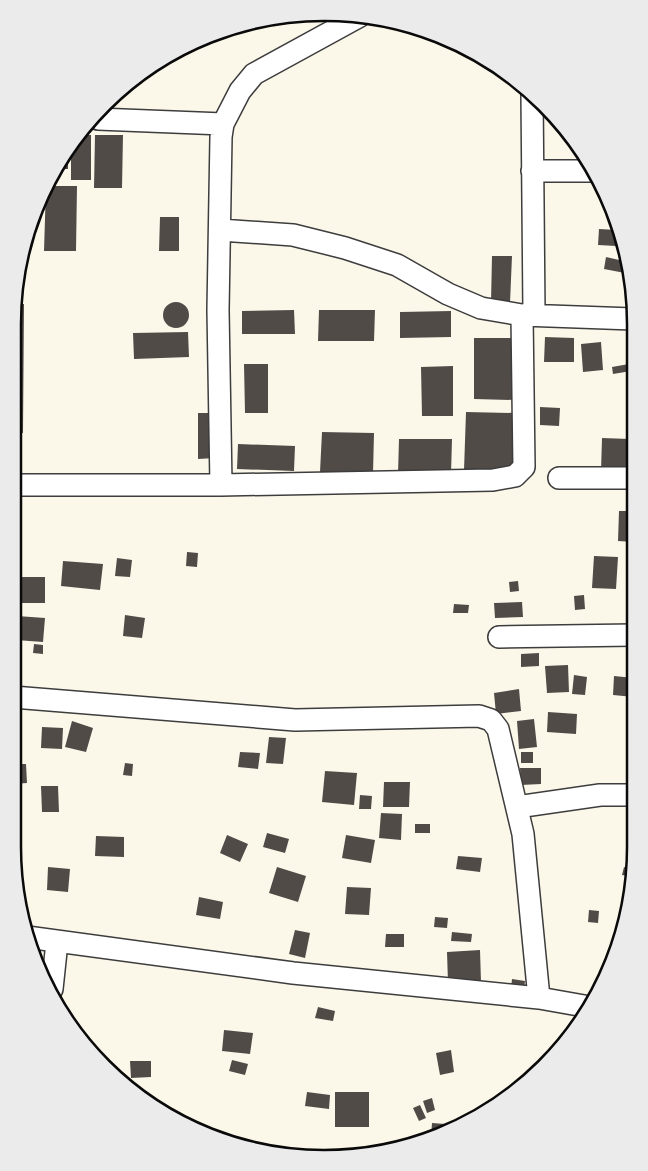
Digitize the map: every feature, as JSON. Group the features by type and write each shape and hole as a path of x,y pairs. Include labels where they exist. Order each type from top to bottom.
{"street":[{"path":"221,485 218,310 221,137 223,124 240,91 254,74 348,22"},
{"path":"21,485 221,485 493,480 515,476 524,468 532,104"},
{"path":"102,118 223,124"},
{"path":"532,171 584,170"},
{"path":"220,230 293,235 345,248 397,265 464,302 481,308 528,314 627,319"},
{"path":"559,478 627,478"},
{"path":"499,637 627,634"},
{"path":"21,698 295,720 479,716 491,720 498,729 523,834 539,998"},
{"path":"517,807 600,795 627,795"},
{"path":"36,938 293,973 539,998 582,1006"},
{"path":"53,982 57,942"}],"building":[{"path":"88,135 91,135 91,180 71,180 71,158"},
{"path":"95,135 123,135 122,188 94,188"},
{"path":"54,186 77,186 76,251 44,251 45,205 52,190"},
{"path":"160,217 179,217 179,251 159,251"},
{"path":"599,229 612,230 616,246 598,245"},
{"path":"492,256 512,256 510,303 491,302"},
{"path":"606,257 620,260 622,272 604,269"},
{"path":"176,302 185,306 189,315 185,324 176,328 167,324 163,315 167,306"},
{"path":"22,304 24,304 23,433 21,433 21,324"},
{"path":"294,310 295,334 242,334 242,311"},
{"path":"319,310 375,310 374,341 318,341"},
{"path":"451,311 451,337 400,338 400,312"},
{"path":"188,332 189,357 134,359 133,333"},
{"path":"545,337 574,338 574,362 544,362"},
{"path":"474,338 516,338 515,400 474,399"},
{"path":"601,342 603,370 583,372 581,344"},
{"path":"244,364 268,364 268,413 245,413"},
{"path":"627,364 627,372 613,374 612,367"},
{"path":"453,366 453,416 422,416 421,367"},
{"path":"540,407 560,408 559,426 540,425"},
{"path":"466,412 516,413 514,471 464,470"},
{"path":"198,413 214,413 215,458 198,459"},
{"path":"322,432 374,433 373,474 320,472"},
{"path":"602,438 627,439 627,471 601,471"},
{"path":"399,439 452,439 451,474 398,474"},
{"path":"238,444 295,446 294,471 237,469"},
{"path":"619,511 627,511 627,542 618,541"},
{"path":"187,552 198,553 197,567 186,566"},
{"path":"594,556 618,557 616,589 592,588"},
{"path":"117,558 132,560 130,577 115,576"},
{"path":"63,561 103,564 100,590 61,586"},
{"path":"21,577 45,577 45,603 21,603"},
{"path":"518,581 519,591 510,592 509,582"},
{"path":"584,595 585,609 575,610 574,596"},
{"path":"522,602 523,617 495,618 494,603"},
{"path":"454,604 469,605 468,613 453,613"},
{"path":"125,615 145,618 142,638 123,636"},
{"path":"21,616 45,618 43,642 21,640"},
{"path":"34,644 43,645 43,654 33,653"},
{"path":"539,653 539,666 521,667 521,654"},
{"path":"568,665 569,692 547,693 545,666"},
{"path":"574,675 587,677 585,695 572,694"},
{"path":"614,676 627,677 627,696 613,695"},
{"path":"519,689 521,711 496,714 494,693"},
{"path":"548,712 577,714 576,734 547,732"},
{"path":"534,719 537,747 519,749 517,721"},
{"path":"72,721 93,728 86,752 65,747"},
{"path":"42,727 63,728 62,749 41,748"},
{"path":"269,737 286,738 283,764 266,763"},
{"path":"240,752 260,753 258,769 238,767"},
{"path":"521,752 533,752 533,763 521,763"},
{"path":"125,763 133,764 132,776 123,775"},
{"path":"21,764 26,764 27,783 21,783"},
{"path":"520,768 541,768 541,784 521,785"},
{"path":"325,771 357,773 354,805 322,802"},
{"path":"384,782 410,782 409,807 383,807"},
{"path":"41,786 58,786 59,812 42,812"},
{"path":"360,795 372,796 371,809 359,809"},
{"path":"381,813 402,814 401,840 379,838"},
{"path":"415,824 430,824 430,833 415,833"},
{"path":"267,833 289,839 285,853 263,847"},
{"path":"227,835 248,844 240,862 220,853"},
{"path":"346,835 375,840 371,863 342,858"},
{"path":"96,836 124,837 124,857 95,856"},
{"path":"458,856 482,858 480,872 456,869"},
{"path":"48,867 70,869 68,892 47,890"},
{"path":"277,867 306,876 298,902 269,893"},
{"path":"624,867 626,868 625,876 622,875"},
{"path":"347,887 371,888 369,915 345,914"},
{"path":"199,897 223,902 220,919 196,915"},
{"path":"589,910 599,911 598,923 588,922"},
{"path":"435,917 448,918 447,928 434,927"},
{"path":"295,930 310,933 305,958 289,954"},
{"path":"452,932 472,934 471,942 451,941"},
{"path":"386,934 404,934 404,947 385,947"},
{"path":"480,950 481,982 448,983 447,952"},
{"path":"512,979 525,981 524,990 511,988"},
{"path":"318,1007 335,1011 333,1021 315,1018"},
{"path":"224,1030 253,1033 250,1054 222,1051"},
{"path":"451,1050 454,1072 440,1075 436,1053"},
{"path":"232,1060 248,1064 245,1075 229,1071"},
{"path":"130,1061 151,1061 151,1077 131,1078"},
{"path":"307,1092 330,1095 329,1109 305,1106"},
{"path":"335,1092 369,1092 369,1127 335,1127"},
{"path":"432,1098 435,1110 427,1113 423,1101"},
{"path":"420,1105 426,1118 419,1121 413,1108"},
{"path":"432,1123 447,1124 440,1127 432,1130"}]}
